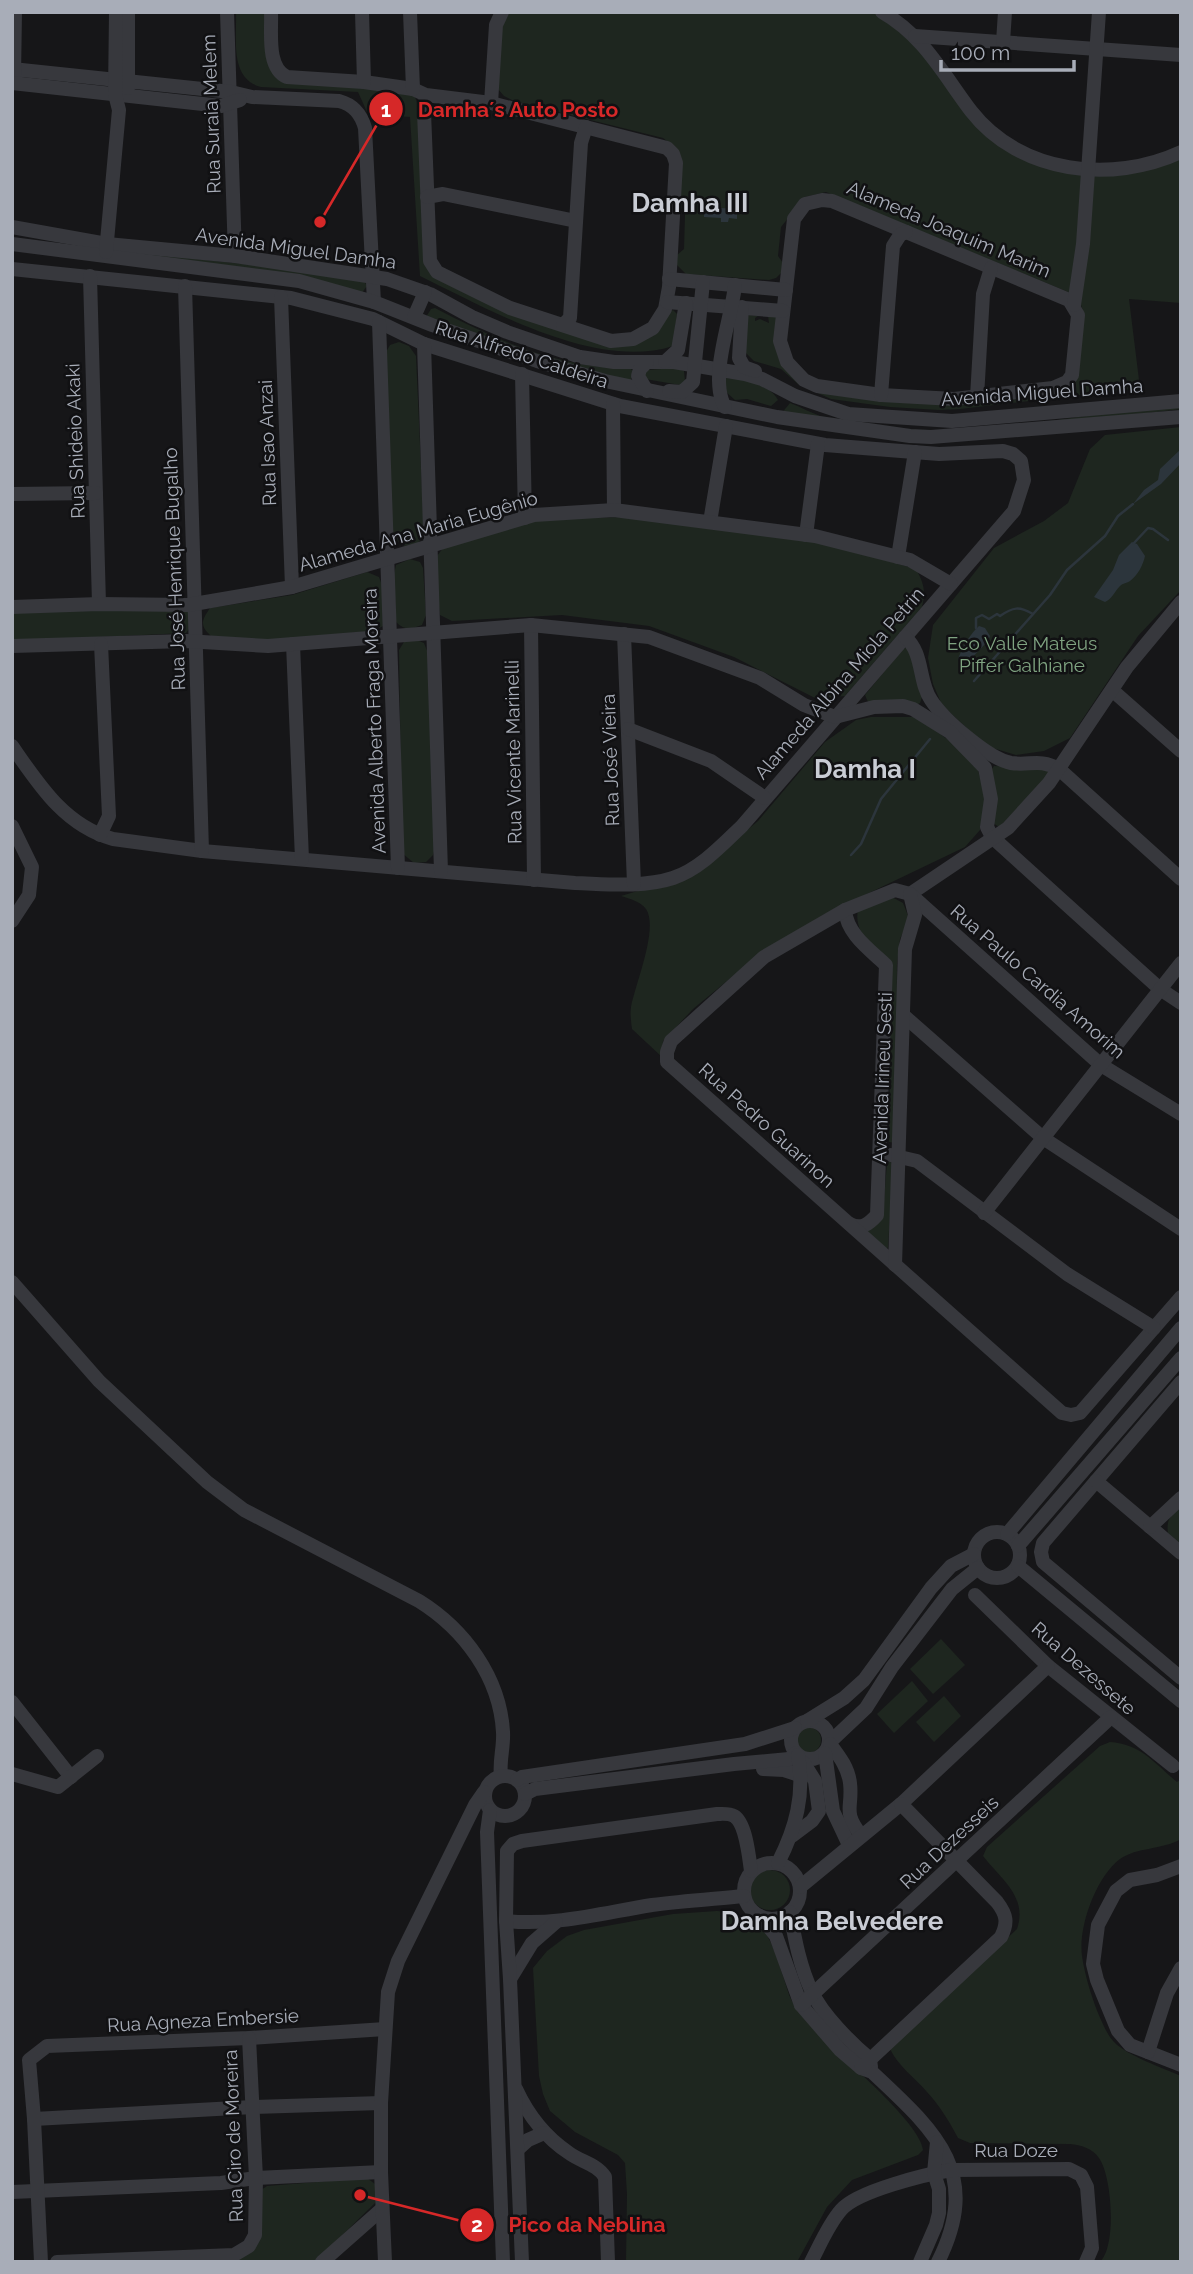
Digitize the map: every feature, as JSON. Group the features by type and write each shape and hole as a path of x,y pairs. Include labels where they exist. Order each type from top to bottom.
{"street":[{"path":"15,12 13,76 121,87 221,106 231,97 339,102 352,106 365,128 374,302"},
{"path":"116,12 121,87"},
{"path":"106,251 128,12"},
{"name":"Rua Suraia Melem","path":"227,12 235,256"},
{"path":"271,12 272,53 277,69 287,77 363,82 419,92 491,103 667,148 673,154 676,171 669,279 666,306 653,328 633,339 611,341 510,308 442,275 433,267 430,261 424,112 419,92 410,12"},
{"path":"362,12 363,82"},
{"path":"491,103 496,25 502,12"},
{"path":"882,12 902,17 972,112 987,128 1009,145 1038,159 1071,169 1106,171 1158,163 1181,152"},
{"path":"1003,42 1005,12"},
{"path":"669,279 786,290 780,341 787,362 794,372 817,386 881,395 954,399 1053,388 1067,382 1072,374 1078,315 1074,305 1083,244 1100,12"},
{"path":"915,36 1181,55"},
{"path":"563,325 570,318 581,144 586,127"},
{"path":"427,197 443,194 576,221"},
{"name":"Alameda Joaquim Marim","path":"786,290 794,219 806,204 822,200 832,201 1069,300 1074,305"},
{"name":"Avenida Miguel Damha","path":"12,226 106,251 299,281 374,302 537,361 648,391 768,416 931,437 1181,417"},
{"path":"881,395 893,246 906,232"},
{"name":"Avenida Miguel Damha","path":"12,244 235,256 372,276 425,292 488,325 580,357 599,361 665,362 720,370 762,379 787,393 848,414 952,421 1181,401"},
{"path":"978,397 983,294 991,268"},
{"name":"Rua Alfredo Caldeira","path":"12,269 281,297 379,322 424,344 613,404 818,444 939,454 1003,451 1013,454 1021,461"},
{"name":"Rua Shideio Akaki","path":"90,276 99,604"},
{"path":"647,362 640,369 638,376 648,391 685,390 692,382 703,282"},
{"path":"735,285 741,363 744,367 777,380 787,393 782,406 768,416"},
{"name":"Rua José Henrique Bugalho","path":"185,286 202,851"},
{"path":"414,317 425,292"},
{"name":"Rua Isao Anzai","path":"281,297 292,587"},
{"path":"666,306 686,303 783,311"},
{"path":"665,362 673,357 679,346 686,303"},
{"path":"726,407 721,397 722,349 738,307"},
{"name":"Avenida Alberto Fraga Moreira","path":"379,322 398,868"},
{"path":"424,344 441,872"},
{"path":"522,374 525,518"},
{"path":"613,404 614,510"},
{"path":"710,522 726,426"},
{"path":"806,535 818,444"},
{"path":"898,557 915,453"},
{"name":"Alameda Albina Miola Petrin","path":"100,835 202,851 534,880 634,884 674,877 693,867 742,826 1014,512 1024,480 1021,461"},
{"path":"12,494 96,492"},
{"name":"Alameda Ana Maria Eugênio","path":"12,607 195,604 292,587 534,515 614,510 806,535 910,560 951,584"},
{"path":"845,910 895,890 910,894 1008,828 1049,783 1127,667 1175,617 1181,602"},
{"path":"918,657 930,608"},
{"path":"12,646 196,642 268,646 531,625 649,637 760,678 804,705 835,717 874,707 903,706 914,709 950,732 985,768 992,799 987,827 992,837 1160,989 1181,1003"},
{"name":"Rua Vicente Marinelli","path":"531,625 534,880"},
{"name":"Rua José Vieira","path":"624,634 634,884"},
{"path":"905,637 916,648 929,697 937,709 982,749 995,758 1013,763 1048,763 1059,769 1181,878"},
{"path":"293,643 302,859"},
{"path":"12,746 62,811 77,824 100,835 109,816 101,644"},
{"path":"1112,690 1181,751"},
{"path":"628,729 711,761 765,798"},
{"path":"12,827 32,867 29,895 12,921"},
{"name":"Avenida Irineu Sesti","path":"895,1265 905,949 915,915 910,894"},
{"name":"Rua Paulo Cardia Amorim","path":"910,894 1101,1065 1181,1114"},
{"name":"Avenida Irineu Sesti","path":"845,910 846,921 854,935 886,965 877,1215 863,1226 850,1224"},
{"name":"Rua Pedro Guarinon","path":"845,910 764,957 671,1041 667,1062 1062,1413 1080,1413 1154,1328"},
{"path":"984,1213 1181,963"},
{"path":"903,1015 1043,1138 1181,1229"},
{"path":"879,1153 917,1161 1068,1274 1154,1328 1181,1297"},
{"path":"15,1290 99,1381 207,1482 244,1510 419,1601 441,1615 462,1634 492,1686 500,1708 503,1735 501,1776"},
{"path":"1007,1534 1181,1328"},
{"path":"1018,1546 1181,1358"},
{"path":"1181,1382 1043,1543 1041,1552 1044,1562 1181,1678"},
{"path":"1096,1481 1181,1553"},
{"path":"1150,1527 1181,1498"},
{"path":"525,1794 536,1789 734,1763 789,1759 799,1755 814,1759 866,1708 892,1667 976,1561 979,1540 992,1532 1007,1534 1020,1552 1018,1566 1013,1572 998,1578 990,1577 976,1561"},
{"path":"792,1836 817,1816 819,1811 816,1790 791,1741 801,1724 844,1698 864,1680 931,1588 951,1566 976,1561"},
{"path":"1018,1566 1181,1701"},
{"name":"Rua Dezessete","path":"975,1595 1048,1666 1173,1766"},
{"path":"800,1887 901,1804 1048,1666"},
{"path":"12,1702 71,1777"},
{"name":"Rua Dezesseis","path":"801,2005 1111,1717"},
{"path":"517,1780 522,1777 745,1744 815,1721 826,1728 833,1811 849,1845"},
{"path":"828,1746 843,1761 850,1784 849,1815 861,1835"},
{"path":"12,1774 58,1787 97,1756"},
{"path":"734,1763 748,1768 784,1770 807,1776 829,1771"},
{"path":"385,2262 381,2103 388,1992 398,1961 475,1805 490,1781 501,1776 512,1777 517,1780 525,1794 520,1810 504,1816 487,1832"},
{"path":"778,1863 792,1836 807,1776"},
{"path":"484,1792 489,1809 487,1832 503,2262"},
{"path":"868,2066 1001,1937 1006,1926 1006,1915 997,1902 901,1804"},
{"path":"471,1814 489,1809 504,1816"},
{"path":"522,2262 506,1922 506,1851 513,1844 717,1814 729,1814 737,1818 743,1828 751,1871 744,1887 744,1896 750,1908 761,1916 776,1936 801,2005 840,2050 868,2066"},
{"path":"751,1871 764,1864 778,1863 795,1874 800,1887 798,1901 790,1912 773,1919 761,1916"},
{"path":"1181,1866 1157,1875 1135,1877 1116,1891 1104,1911 1094,1942 1093,1964 1118,2031 1130,2045 1181,2065"},
{"path":"506,1922 556,1922 653,1905 744,1896"},
{"path":"790,1912 796,1944 813,1995 868,2066 926,2126 953,2169 956,2189 954,2216 948,2242 938,2262"},
{"path":"510,1979 532,1943 556,1922"},
{"path":"1148,2052 1167,1993 1181,1968"},
{"name":"Rua Agneza Embersie","path":"34,2119 29,2060 47,2046 248,2038 384,2029"},
{"name":"Rua Ciro de Moreira","path":"57,2262 239,2254 249,2246 255,2235 256,2178 248,2038"},
{"path":"514,2084 544,2133 573,2156 599,2169 607,2183 608,2262"},
{"path":"41,2262 34,2119 381,2103"},
{"path":"518,2149 528,2140 544,2133"},
{"path":"920,2262 939,2213 939,2189 934,2173 937,2143"},
{"name":"Rua Doze","path":"811,2262 831,2224 849,2203 864,2195 953,2169 1069,2169 1079,2173 1087,2187 1092,2248 1086,2262"},
{"path":"12,2192 221,2183 256,2178 381,2172"},
{"path":"322,2262 383,2209"}],"green space":[{"path":"236,12 267,12 273,70 407,93 415,97 418,105 430,269 613,344 673,310 677,314 673,346 643,352 578,344 511,320 420,276 410,117 368,114 358,92 261,87 251,83 239,67"},
{"path":"508,12 874,12 916,45 972,117 1063,171 1181,157 1181,303 1129,299 1140,388 960,409 890,407 831,399 798,384 781,369 754,361 744,351 746,317 758,316 755,321 760,319 769,323 768,316 777,315 791,373 883,398 1063,389 1083,311 1081,305 1068,292 826,192 805,197 781,227 778,256 783,263 783,271 776,278 769,280 686,274 676,264 677,255 684,249 685,215 680,206 676,148 663,138 514,101 504,96 498,89 502,29"},
{"path":"111,250 291,269 364,281 367,286 361,294"},
{"path":"435,308 481,331 554,358 579,364 630,368 633,371 631,380 620,382 426,317 431,309"},
{"path":"399,342 409,346 416,356 424,534 418,543 405,546 394,539 391,533 385,354 390,345"},
{"path":"675,368 684,371 685,381 680,385 645,379 647,370"},
{"path":"726,378 762,386 778,400 771,406 747,399 735,400 726,392"},
{"path":"790,403 820,416 838,420 927,430 1001,427 1181,405 1181,409 1008,430 941,435 883,431 781,414"},
{"name":"Eco Valle Mateus Piffer Galhiane","path":"1181,427 1181,590 1138,636 1070,738 1044,751 1016,755 986,746 942,705 933,684 928,658 933,625 994,548 1044,521 1068,503 1090,449 1105,435"},
{"path":"629,517 814,540 916,569 924,588 922,607 845,696 817,699 734,657 649,626 562,615 452,621 440,615 434,560 443,548 539,519"},
{"path":"410,559 420,562 423,568 426,615 422,625 408,628 396,622 394,574 396,565"},
{"path":"367,572 379,577 382,585 383,626 374,631 267,640 211,636 203,625 210,608 292,595"},
{"path":"12,609 190,611 192,625 186,633 12,641"},
{"path":"414,639 424,643 429,656 435,848 433,855 426,862 414,863 402,853 399,650 404,642"},
{"path":"908,647 922,697 920,703 915,706 892,700 868,702 865,695 903,649"},
{"name":"Eco Valle Mateus Piffer Galhiane","path":"871,717 914,717 960,749 978,770 985,796 980,830 965,847 823,915 761,953 693,1009 663,1041 662,1057 632,1029 631,1007 650,929 646,909 641,904 621,896 694,874 758,821 825,742 856,720"},
{"path":"994,766 1047,769 1049,775 999,827 993,823 991,770"},
{"path":"890,896 903,903 909,918 900,939 897,964 896,1143 889,1142 891,965 862,934 857,918 858,909"},
{"path":"890,1161 893,1166 886,1251 864,1231 883,1211 887,1163"},
{"path":"1181,1506 1181,1544 1168,1533 1168,1524 1174,1512"},
{"path":"941,1639 965,1665 933,1694 910,1669"},
{"path":"912,1681 928,1701 894,1733 877,1714"},
{"path":"944,1696 961,1716 934,1742 916,1722"},
{"path":"808,1727 817,1731 821,1740 817,1749 808,1753 799,1749 795,1740 799,1731"},
{"path":"1110,1742 1130,1746 1177,1782 1181,1779 1181,1839 1127,1855 1111,1867 1096,1890 1086,1917 1082,1956 1091,1992 1111,2039 1136,2056 1181,2076 1181,2262 1100,2262 1109,2242 1111,2211 1107,2180 1099,2158 1086,2148 1074,2144 970,2143 958,2138 936,2103 902,2067 890,2049 1017,1929 1019,1907 1016,1898 983,1856 987,1847 1100,1746"},
{"path":"770,1870 778,1871 784,1876 789,1882 789,1898 784,1904 778,1909 770,1910 762,1909 756,1904 751,1898 750,1890 751,1882 756,1876 762,1871"},
{"path":"717,1911 746,1917 763,1930 774,1949 789,1995 796,2007 820,2035 907,2121 923,2150 918,2155 852,2180 827,2207 797,2262 626,2262 625,2163 618,2155 575,2132 550,2111 539,2076 533,1968 547,1951 567,1936 584,1930 673,1914"},
{"path":"367,2178 375,2184 375,2203 315,2262 212,2262 239,2260 254,2249 261,2190 267,2186"}],"shaded area":[{"path":"704,207 737,209 737,219 729,218 728,222 721,222 721,218 704,217"},
{"path":"1181,449 1181,463 1161,484 1133,504 1144,490 1158,480 1160,469"},
{"path":"1132,542 1137,544 1145,556 1138,573 1120,586 1105,602 1094,597 1113,570 1119,555"},
{"path":"979,626 985,628 990,636 965,665 958,659 972,633"}],"waterway":[{"path":"974,681 1050,595 1067,570 1105,536 1118,516 1133,504"},
{"path":"1134,543 1148,528 1168,540"},
{"path":"976,628 976,618 982,615 989,619 1016,609 1033,614"},
{"path":"851,855 861,844 881,799 930,739"}],"place":[{"name":"Damha´s Auto Posto","path":"320,222"},
{"name":"Pico da Neblina","path":"360,2195"}],"district":[{"name":"Damha III","path":"690,203"},
{"name":"Damha I","path":"865,769"},
{"name":"Damha Belvedere","path":"832,1921"}]}
